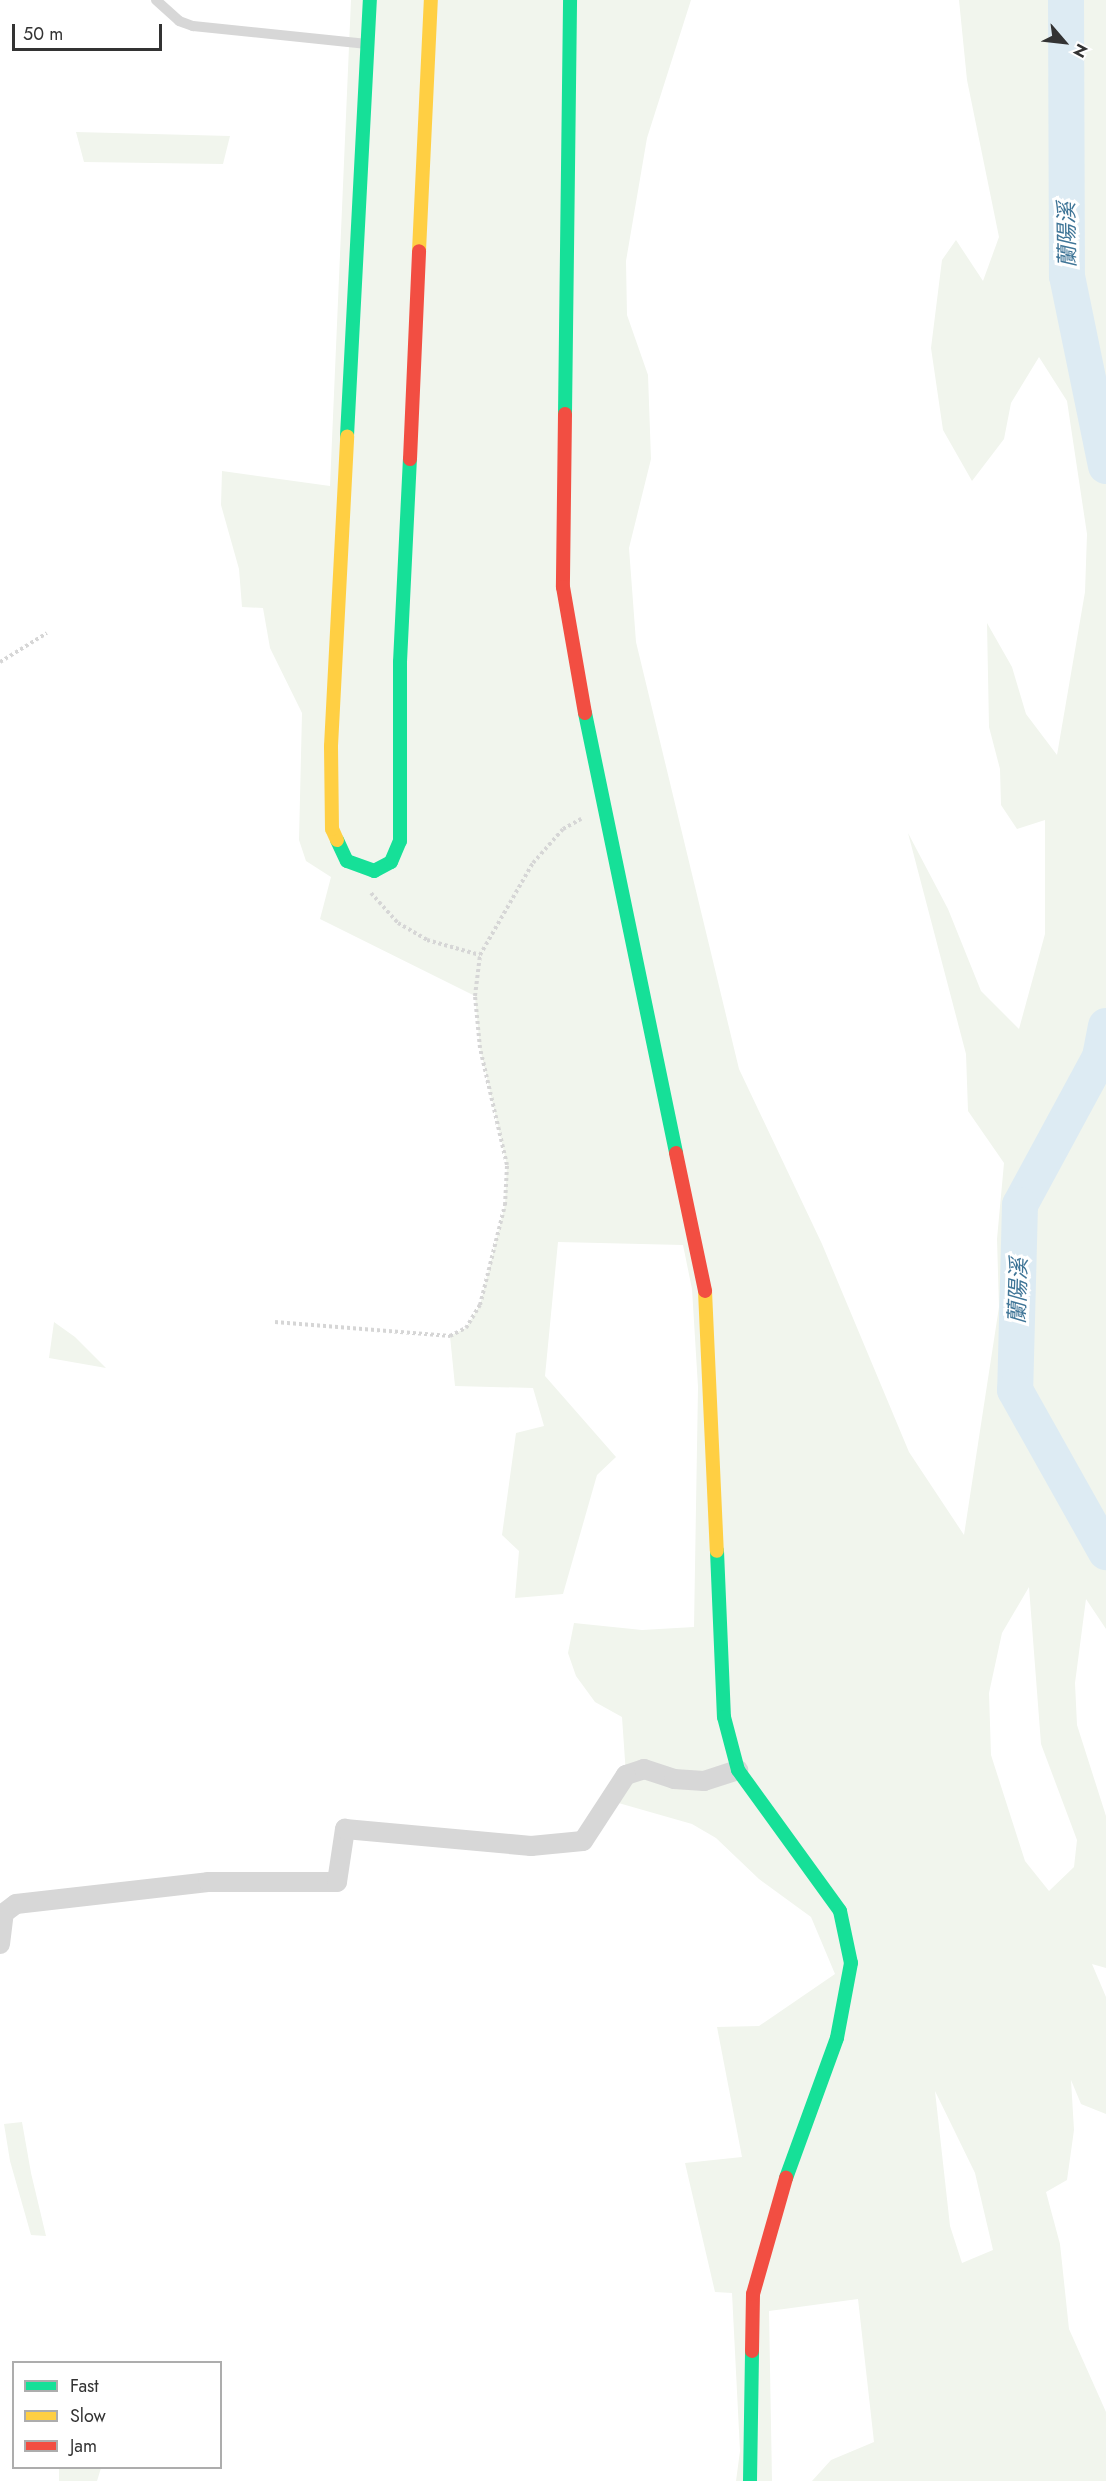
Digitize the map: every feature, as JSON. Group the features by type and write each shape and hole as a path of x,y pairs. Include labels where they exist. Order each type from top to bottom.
{"street":[{"path":"370,0 331,746 332,829 357,869 374,871 391,862 400,840 400,662 431,0"},
{"path":"570,0 563,587 601,809 705,1284 713,1394 717,1661 738,1770 840,1911 851,1963 837,2038 791,2160 753,2294 750,2481"},
{"path":"0,1944 4,1913 16,1904 208,1882 337,1882 345,1829 531,1846 583,1841 626,1775 644,1768 674,1779 704,1781 738,1770"}],"lane":[{"path":"156,0 193,26 367,44"}],"path":[{"path":"0,662 47,633"},
{"path":"275,1322 450,1336 466,1328 480,1305 505,1205 507,1165 480,1048 475,996 480,955 533,863 563,829 601,809"},
{"path":"357,869 375,900 398,923 427,940 480,955"}],"shaded area":[{"path":"351,0 691,0 647,138 626,261 627,315 648,375 651,459 629,548 636,642 739,1069 822,1244 909,1452 964,1535 999,1307 997,1239 1004,1163 968,1111 966,1054 908,833 948,909 981,991 1019,1029 1045,934 1045,820 1017,829 1001,805 1000,769 989,727 987,623 1012,667 1026,714 1057,755 1085,592 1087,534 1067,401 1039,357 1011,403 1004,439 972,481 943,430 931,348 942,260 956,240 983,281 999,237 967,80 959,0 1106,0 1106,1629 1086,1599 1075,1683 1077,1725 1106,1816 1106,1968 1092,1964 1106,1997 1106,2114 1081,2104 1071,2080 1074,2130 1067,2180 1046,2192 1060,2244 1069,2329 1106,2412 1106,2481 812,2481 831,2460 874,2442 858,2299 769,2311 772,2481 736,2481 740,2451 732,2293 715,2292 685,2163 742,2157 717,2027 759,2026 835,1974 811,1917 759,1879 716,1838 692,1824 608,1800 626,1775 622,1717 595,1702 576,1676 568,1653 574,1623 642,1630 694,1627 698,1387 692,1289 683,1245 558,1242 545,1376 616,1457 597,1475 563,1594 515,1598 519,1551 502,1535 516,1433 544,1426 533,1388 455,1386 450,1336 466,1328 480,1305 505,1205 507,1165 480,1048 475,996 320,919 331,877 306,861 299,840 302,713 270,648 263,608 242,607 239,569 221,505 222,471 330,486","holes":["1029,1587 1041,1744 1077,1840 1074,1867 1049,1891 1025,1861 991,1755 989,1693 1002,1633","935,2091 975,2173 993,2250 962,2263 950,2226"]},
{"path":"76,132 230,136 223,164 84,162"},
{"path":"54,1322 75,1337 106,1368 49,1358"},
{"path":"22,2122 46,2236 31,2235 10,2161 4,2124"},
{"path":"59,2469 101,2469 97,2481 59,2481"}],"waterway":[{"name":"蘭陽溪","path":"1066,0 1067,276 1106,466"},
{"name":"蘭陽溪","path":"1106,1026 1100,1057 1020,1205 1015,1390 1106,1552"}],"traffic: fast":[{"path":"347,436 370,0"},
{"path":"565,414 570,0"},
{"path":"337,840 347,861 374,871 391,862 400,841 400,662 410,459"},
{"path":"585,713 676,1153"},
{"path":"717,1551 724,1717 738,1770 840,1911 851,1963 837,2038 786,2178"},
{"path":"750,2481 752,2351"}],"traffic: slow":[{"path":"419,251 431,0"},
{"path":"337,840 332,829 331,746 347,436"},
{"path":"705,1291 717,1551"}],"traffic: jam":[{"path":"410,459 419,251"},
{"path":"565,414 563,587 585,713"},
{"path":"676,1153 705,1291"},
{"path":"752,2351 753,2294 786,2178"}]}
